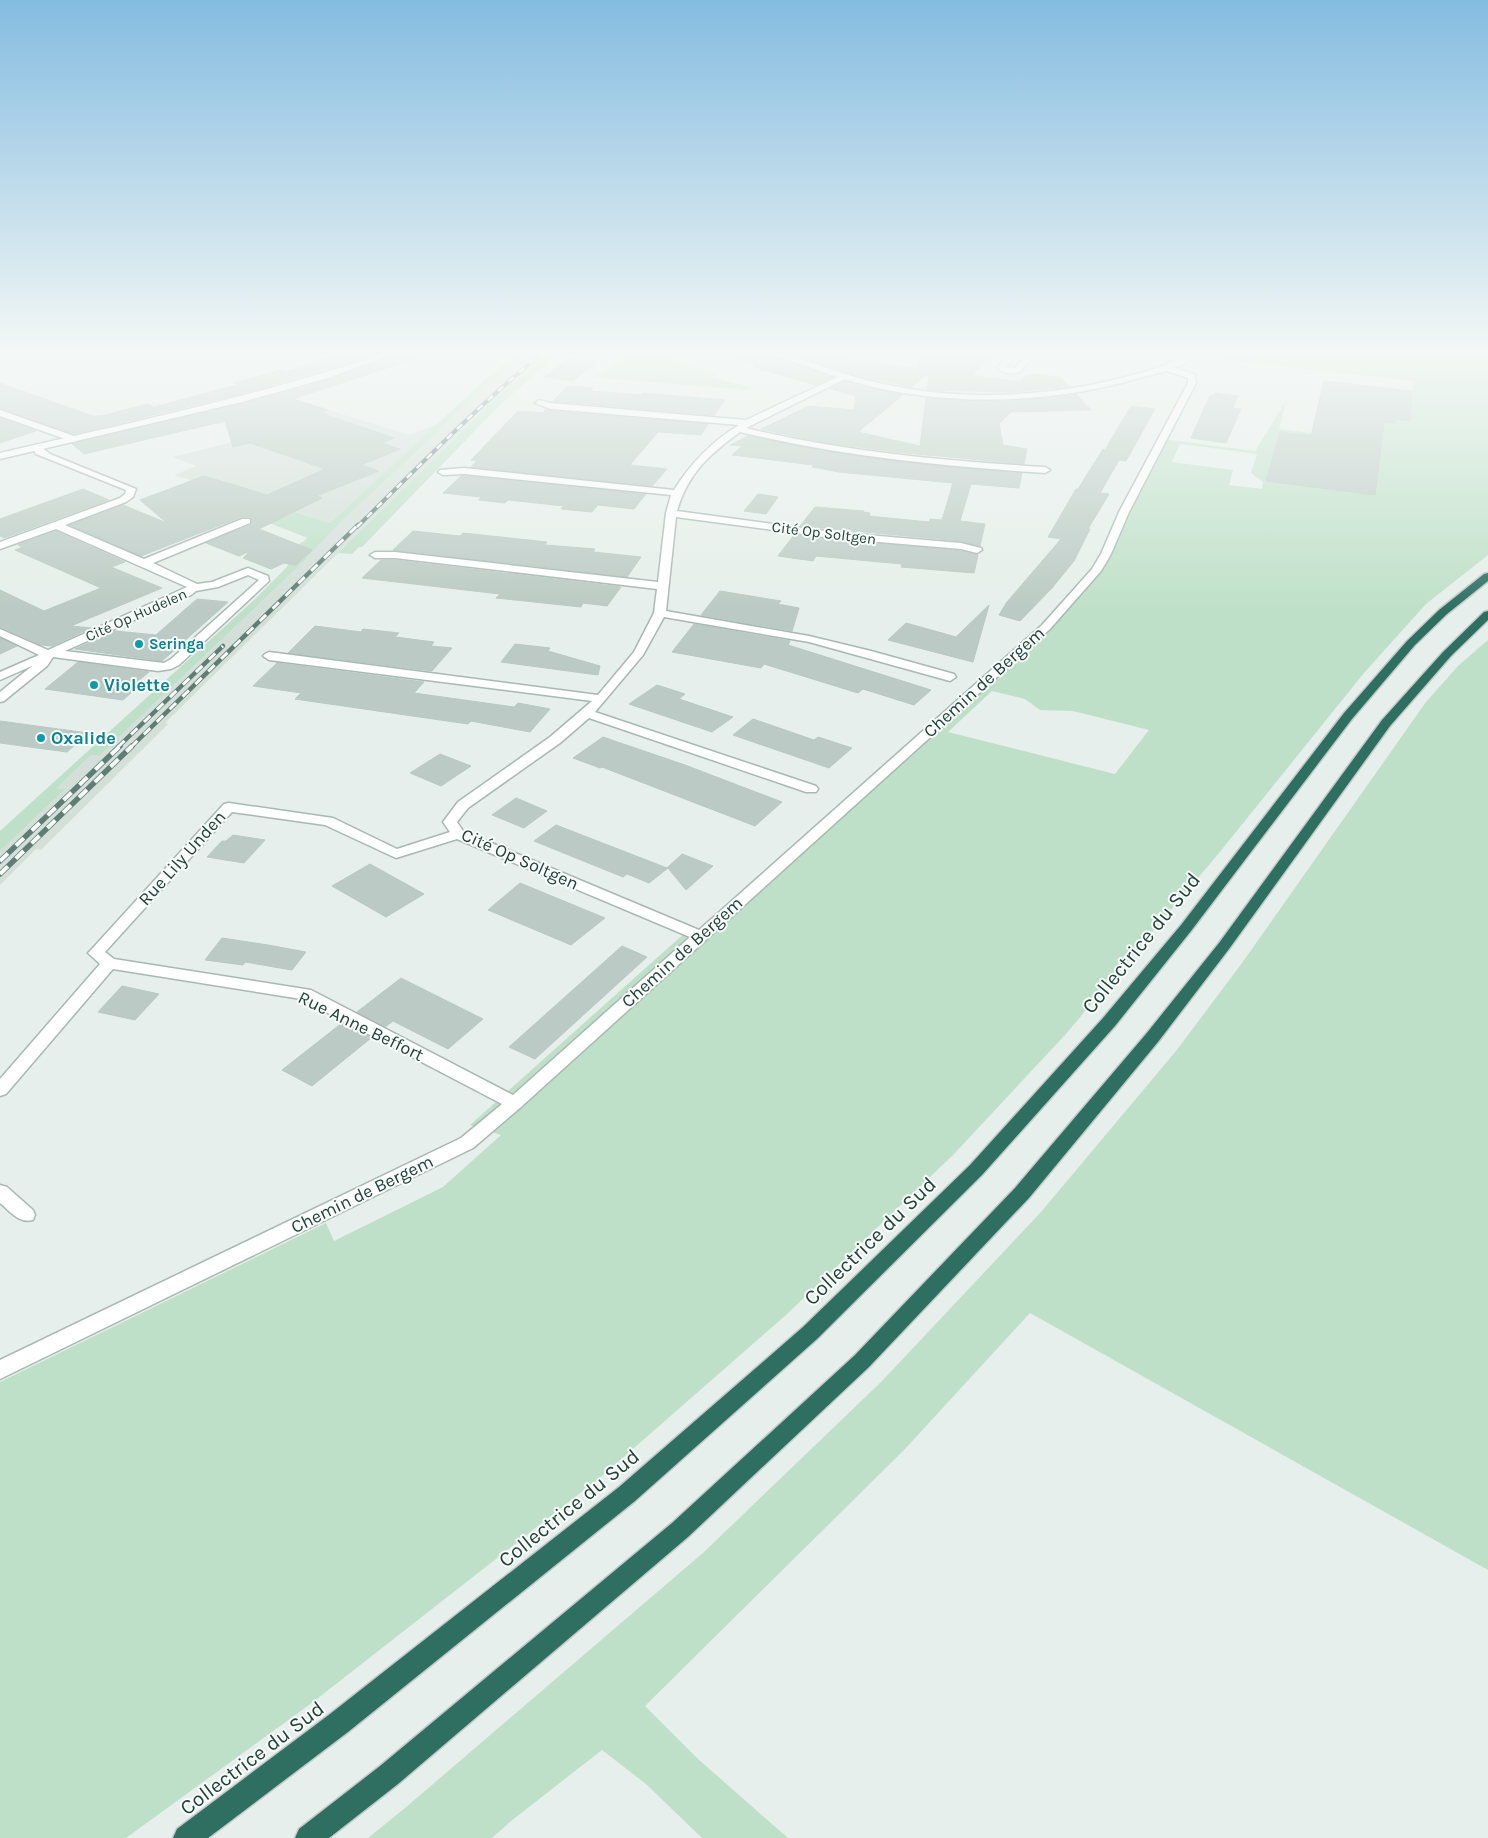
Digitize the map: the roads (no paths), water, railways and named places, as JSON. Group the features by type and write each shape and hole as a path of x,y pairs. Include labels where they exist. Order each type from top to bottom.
{"highway":[{"name":"Collectrice du Sud","path":"186,1838 339,1723 627,1494 817,1326 976,1170 1109,1022 1180,935 1348,716 1398,657 1443,612 1488,576"},
{"path":"308,1838 388,1775 680,1530 862,1361 1022,1193 1152,1038 1224,946 1386,723 1447,654 1488,614"}],"street":[{"path":"0,456 74,439"},
{"name":"Cité Op Soltgen","path":"700,936 458,834 450,822 463,805 555,740 587,713 639,653 660,613 671,513 677,493 692,470 710,450 725,439"},
{"path":"786,439 808,445 916,461 1045,470"},
{"name":"Chemin de Bergem","path":"0,1370 29,1354 467,1143 515,1103 1046,627 1096,571 1106,554 1124,512 1163,439"},
{"path":"0,546 123,500 130,495 131,489 47,456 39,452 36,447"},
{"path":"443,472 464,471 677,493"},
{"name":"Cité Op Soltgen","path":"671,513 832,535 961,546 977,550"},
{"path":"144,563 246,522"},
{"name":"Cité Op Hudelen","path":"0,676 187,594 194,588 192,584 56,525"},
{"path":"375,556 395,555 663,586"},
{"path":"0,632 49,654 158,667 167,666 175,662 250,594 264,581 264,578 248,571 214,586 194,588"},
{"path":"660,613 809,639 867,653 950,677"},
{"name":"Cité Op Hudelen","path":"0,698 43,663 49,654"},
{"path":"269,656 601,699"},
{"path":"587,713 812,789"},
{"name":"Rue Lily Unden","path":"109,963 96,953 229,807 328,821 396,854 458,834"},
{"path":"0,1090 109,963"},
{"name":"Rue Anne Beffort","path":"109,963 305,994 515,1103"},
{"path":"0,1192 26,1215"}],"railway":[{"path":"357,527 447,439"},
{"path":"131,747 358,525"},
{"path":"118,747 223,646"},
{"path":"0,861 120,746"},
{"path":"0,874 132,746"}],"place":[{"name":"Seringa","path":"139,644"},
{"name":"Violette","path":"94,685"},
{"name":"Oxalide","path":"41,738"}]}
